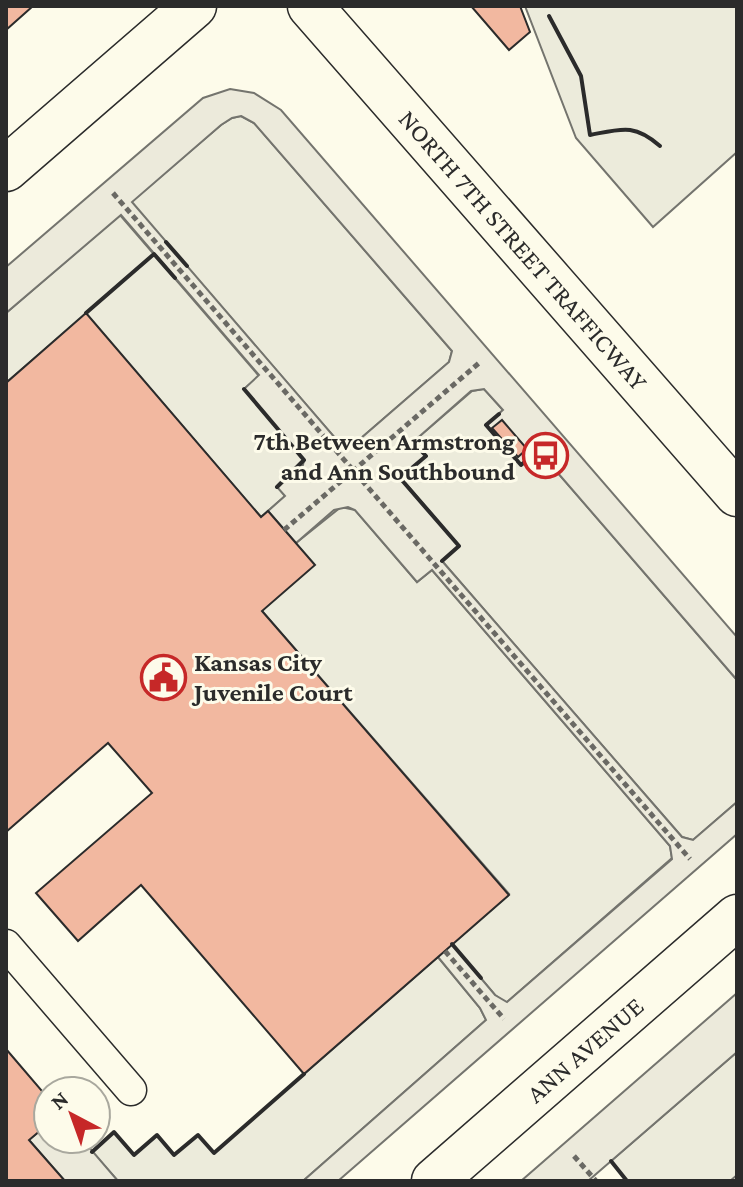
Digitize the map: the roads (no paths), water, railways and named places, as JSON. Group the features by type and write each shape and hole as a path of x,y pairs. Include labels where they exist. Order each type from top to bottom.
{"street":[{"path":"6,169 194,6"},
{"name":"NORTH 7TH STREET TRAFFICWAY","path":"310,6 737,494"},
{"name":"ANN AVENUE","path":"434,1181 737,917"}],"lane":[{"path":"6,945 131,1090"}],"place":[{"name":"7th Between Armstrong and Ann Southbound","path":"546,456"},
{"name":"Kansas City Juvenile Court","path":"163,677"}]}
